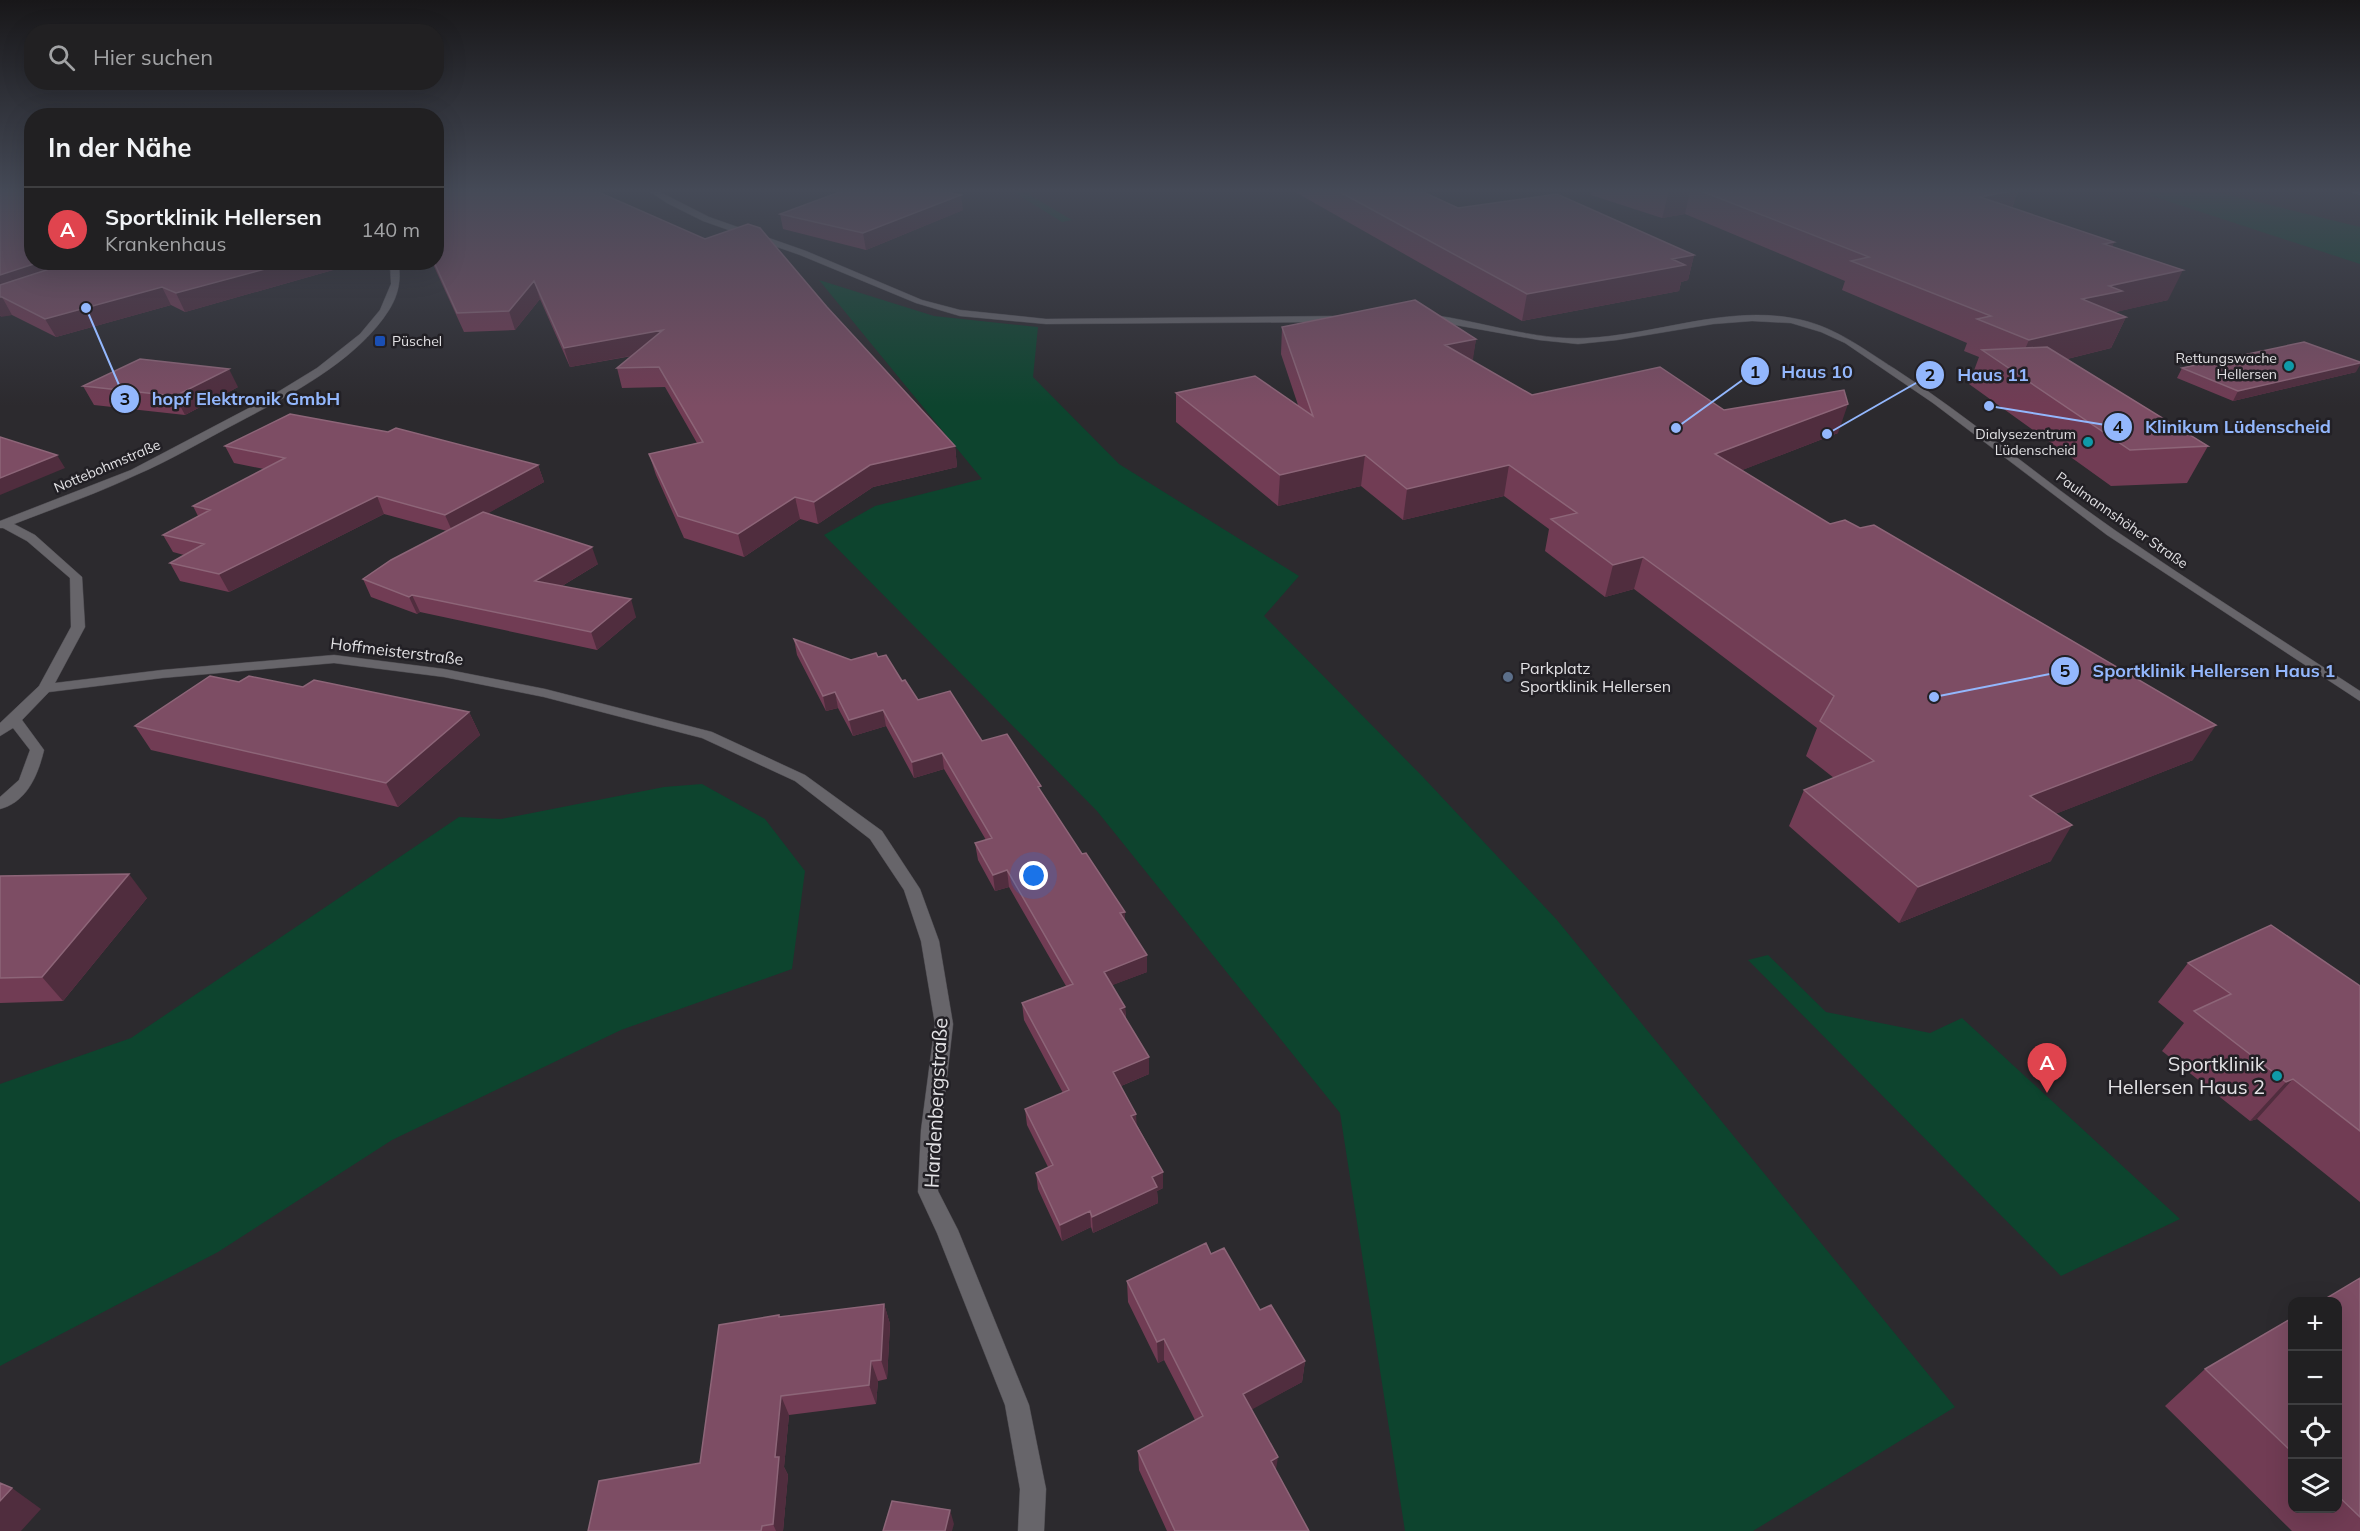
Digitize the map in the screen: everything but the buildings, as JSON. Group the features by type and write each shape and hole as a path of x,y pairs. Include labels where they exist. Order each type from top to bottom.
{"street":[{"path":"830,262 923,303 959,313 1011,321 1058,323 1355,318"},
{"name":"Nottebohmstraße","path":"2,525 135,472 297,385 355,342 381,317 393,292 398,276 396,270"},
{"name":"Paulmannshöher Straße","path":"1418,316 1470,323 1532,337 1580,341 1618,338 1717,321 1756,317 1816,327 1848,341 1898,374 2112,533 2360,697"},
{"path":"0,731 33,703 45,688 78,627 76,577 31,538 2,525"},
{"name":"Hoffmeisterstraße","path":"45,688 162,674 334,659 444,673 545,693 635,715"},
{"name":"Hardenbergstraße","path":"635,715 707,735 800,778 876,835 912,889 930,941 944,1024 931,1130 928,1192 947,1230 1017,1405 1033,1489 1031,1531"},
{"path":"0,804 28,782 37,750 13,718"}],"green space":[{"path":"819,280 934,316 1038,327 1033,377 1119,464 1299,576 1264,616 1423,777 1557,920 1955,1407 1753,1531 1405,1531 1340,1113 1097,811 824,535 875,506 982,479"},
{"path":"702,784 765,819 805,871 792,969 621,1030 392,1140 218,1252 0,1366 0,1084 131,1038 459,817 501,819 664,787"},
{"path":"1768,955 1826,1012 1930,1033 1962,1018 2180,1219 2061,1276 1748,960"}],"place":[{"name":"hopf Elektronik GmbH","path":"86,308"},
{"name":"Püschel","path":"380,341"},
{"name":"Rettungswache Hellersen","path":"2289,366"},
{"name":"Klinikum Lüdenscheid","path":"1989,406"},
{"name":"Haus 10","path":"1676,428"},
{"name":"Haus 11","path":"1827,434"},
{"name":"Dialysezentrum Lüdenscheid","path":"2088,442"},
{"name":"Parkplatz Sportklinik Hellersen","path":"1508,677"},
{"name":"Sportklinik Hellersen Haus 1","path":"1934,697"},
{"name":"Sportklinik Hellersen Haus 2","path":"2277,1076"},
{"name":"Sportklinik Hellersen","path":"2047,1093"}]}
